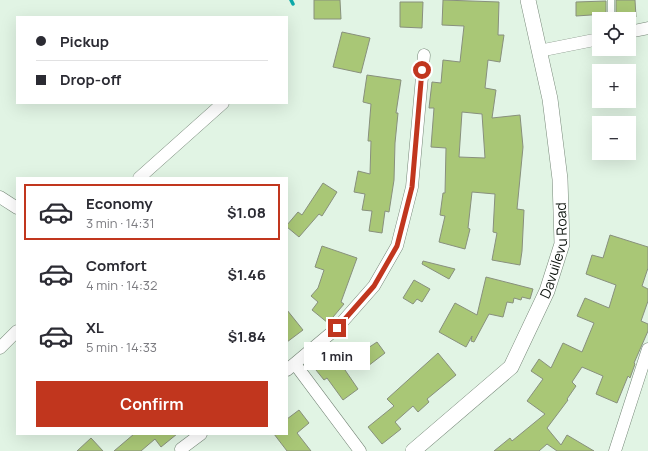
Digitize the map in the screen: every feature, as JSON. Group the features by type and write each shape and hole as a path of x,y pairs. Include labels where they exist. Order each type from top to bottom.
{"street":[{"name":"Davuilevu Road","path":"413,451 511,367 547,291 562,244 560,179 550,99 528,0"},
{"path":"636,31 648,28"},
{"path":"539,51 592,40"},
{"path":"360,451 291,367 337,328 374,286 397,246 412,187 424,55"},
{"path":"140,177 222,104"},
{"path":"0,198 16,207"},
{"path":"0,348 16,332"},
{"path":"615,451 648,349"},
{"path":"180,450 200,435"}],"lane":[{"path":"611,0 611,12"}],"building":[{"path":"314,0 340,0 341,19 314,19"},
{"path":"443,0 499,2 498,35 504,35 500,62 488,60 485,88 496,90 492,118 520,115 523,147 517,209 524,210 520,265 492,260 497,233 493,232 495,194 472,192 468,228 470,229 465,249 439,242 445,216 440,215 443,193 445,193 446,148 431,147 434,108 429,108 432,82 441,83 443,60 460,62 464,26 442,25","holes":["462,112 482,114 485,158 459,157"]},
{"path":"616,0 635,0 636,12 616,12"},
{"path":"606,1 606,12 592,12 592,15 576,16 576,2"},
{"path":"400,2 423,2 422,28 400,27"},
{"path":"342,32 370,38 361,73 333,67"},
{"path":"367,75 401,80 396,113 398,113 395,143 394,180 389,212 385,211 382,233 369,231 372,211 362,210 365,194 354,192 358,171 370,174 371,141 368,141 371,104 363,102"},
{"path":"323,183 337,192 322,216 319,214 299,237 288,228 288,224 298,212 302,215"},
{"path":"610,235 648,247 648,268 642,286 648,289 648,301 641,321 648,324 648,331 634,363 635,364 630,378 628,376 617,403 596,394 603,376 582,367 572,382 576,386 567,399 568,400 547,428 561,445 567,435 594,451 557,451 547,444 539,451 494,451 510,438 512,441 545,414 527,401 543,379 531,371 539,359 551,368 563,343 582,352 594,323 577,316 585,298 609,308 616,285 586,274 592,255 603,258"},
{"path":"322,246 357,258 341,302 344,304 328,323 312,310 318,302 311,296 318,288 324,270 315,267"},
{"path":"423,261 455,269 449,279 422,264"},
{"path":"486,277 533,289 530,299 522,297 521,300 514,298 513,303 507,302 503,317 489,314 474,342 471,341 472,336 466,347 439,332 455,303 477,315"},
{"path":"414,280 430,289 422,302 417,299 413,304 403,298"},
{"path":"288,311 303,330 288,341"},
{"path":"377,342 385,353 368,366 359,354"},
{"path":"438,353 456,375 427,399 429,402 418,412 413,406 395,422 401,429 382,444 368,427 394,406 387,399"},
{"path":"342,355 350,366 345,370 358,389 343,400 327,378 324,380 316,370 328,361 330,363"},
{"path":"299,410 309,423 297,433 311,451 287,451 275,435 288,435 288,418"},
{"path":"133,435 176,435 161,447 155,439 141,451 114,451"},
{"path":"91,438 103,451 77,451"}],"waterway":[{"path":"291,0 293,4"}],"route":[{"path":"337,328 374,286 397,246 412,187 422,70"}]}
